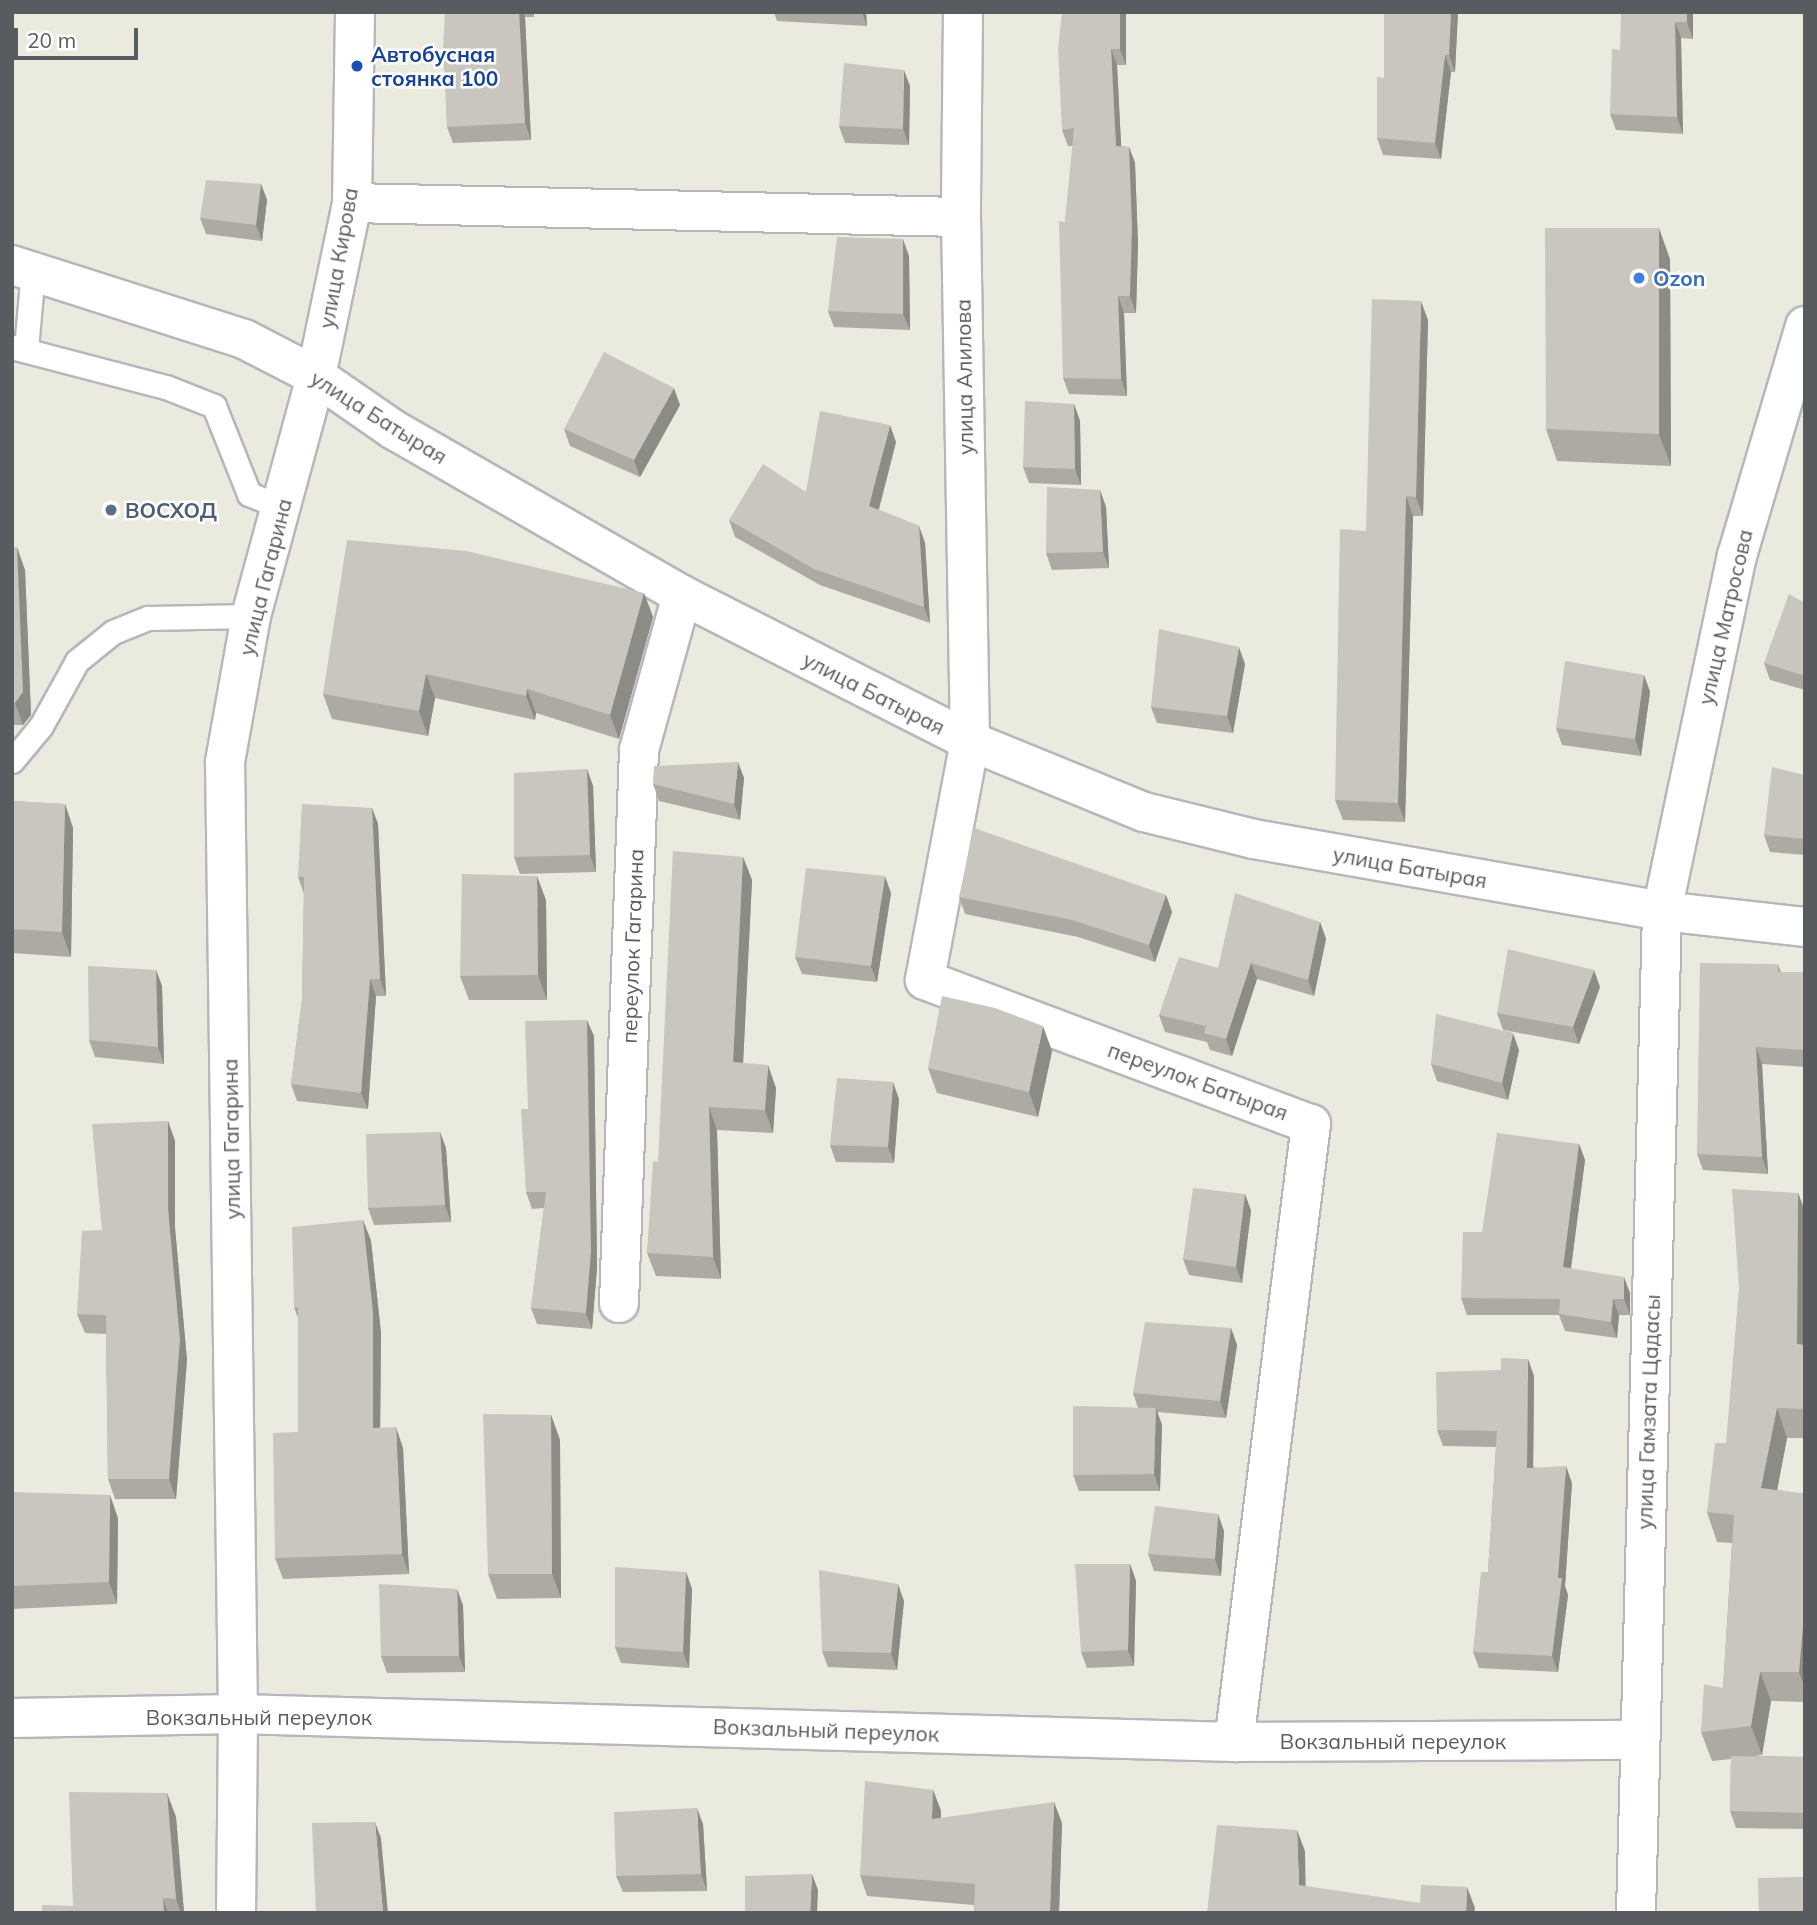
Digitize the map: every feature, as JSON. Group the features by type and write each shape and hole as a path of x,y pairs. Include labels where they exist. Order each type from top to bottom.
{"street":[{"name":"улица Кирова","path":"316,376 352,203 355,12"},
{"name":"улица Алилова","path":"963,12 961,217 970,741"},
{"path":"352,203 961,217"},
{"name":"улица Батырая","path":"23,268 244,339 316,376 394,430 681,596 970,741 1144,812 1205,827 1662,911 1805,927"},
{"name":"улица Матросова","path":"1662,911 1737,556 1805,326"},
{"name":"улица Гагарина","path":"236,1913 238,1714 225,762 251,616 283,508 316,376"},
{"name":"переулок Гагарина","path":"619,1303 639,750 681,596"},
{"name":"переулок Батырая","path":"970,741 925,980 1311,1124 1234,1742"},
{"name":"улица Гамзата Цадасы","path":"1636,1913 1662,911"},
{"name":"Вокзальный переулок","path":"12,1718 238,1714 1234,1742 1640,1740"}],"lane":[{"path":"23,268 19,348 166,387 214,406 248,494 283,508"},
{"path":"12,761 41,726 78,661 113,632 148,618 251,616"}],"building":[{"path":"445,12 519,12 525,123 447,127 443,50"},
{"path":"1062,12 1120,12 1120,49 1111,49 1116,146 1129,147 1132,227 1130,296 1118,296 1121,379 1063,378 1059,221 1065,222 1074,128 1062,130 1058,49"},
{"path":"1384,12 1451,12 1449,55 1445,55 1435,143 1377,138 1377,77 1384,78"},
{"path":"1621,12 1687,12 1687,22 1675,22 1677,117 1610,114 1612,49 1620,50"},
{"path":"844,63 904,70 903,129 839,126"},
{"path":"206,180 261,184 256,225 200,218"},
{"path":"1545,228 1659,228 1659,434 1546,429"},
{"path":"837,237 903,239 903,314 828,311"},
{"path":"1372,299 1421,301 1416,497 1406,496 1398,803 1335,800 1340,529 1366,531"},
{"path":"604,352 674,388 634,460 564,429"},
{"path":"1025,401 1074,404 1075,469 1023,467"},
{"path":"820,411 890,425 869,506 919,526 924,607 814,569 729,520 763,464 806,492"},
{"path":"1047,487 1100,490 1103,552 1046,553"},
{"path":"347,540 466,551 644,593 610,715 527,689 526,696 426,674 419,711 323,694"},
{"path":"12,547 17,547 23,692 15,703 12,703"},
{"path":"1789,594 1805,603 1805,676 1764,663"},
{"path":"1159,629 1239,647 1227,716 1151,707"},
{"path":"1565,661 1644,675 1635,739 1556,728"},
{"path":"738,762 734,804 653,784 654,766"},
{"path":"1772,767 1805,775 1805,839 1764,835"},
{"path":"587,769 590,855 514,857 514,773"},
{"path":"12,801 65,804 62,932 12,929"},
{"path":"302,804 372,808 380,979 370,979 361,1093 291,1084 302,1000 304,877 298,877"},
{"path":"974,828 1166,895 1149,945 1072,920 959,897"},
{"path":"673,851 743,857 733,1062 768,1065 765,1110 709,1107 713,1257 647,1253 653,1161 658,1162"},
{"path":"806,868 885,876 871,966 795,957"},
{"path":"462,874 537,876 538,975 460,976"},
{"path":"1235,893 1320,922 1308,980 1251,963 1226,1039 1204,1033 1206,1026 1159,1015 1179,957 1218,968"},
{"path":"1508,949 1594,970 1573,1027 1497,1013"},
{"path":"1700,963 1778,964 1778,972 1805,972 1805,1050 1756,1047 1762,1157 1697,1154"},
{"path":"88,966 156,970 158,1047 89,1040"},
{"path":"942,996 995,1008 1043,1026 1029,1092 928,1068"},
{"path":"1436,1014 1513,1033 1502,1083 1431,1064"},
{"path":"587,1020 591,1252 586,1313 531,1308 546,1192 526,1192 521,1109 528,1109 525,1021"},
{"path":"837,1078 893,1082 888,1147 830,1145"},
{"path":"168,1121 168,1208 180,1340 169,1479 108,1479 106,1315 77,1314 82,1231 102,1230 92,1124"},
{"path":"440,1132 445,1205 368,1208 366,1134"},
{"path":"1497,1133 1579,1144 1563,1267 1624,1277 1624,1299 1613,1299 1611,1322 1559,1314 1560,1299 1461,1298 1463,1232 1482,1232"},
{"path":"1193,1188 1245,1194 1236,1267 1183,1259"},
{"path":"1732,1189 1798,1193 1797,1344 1805,1345 1805,1409 1777,1408 1761,1488 1805,1494 1805,1604 1799,1672 1760,1672 1751,1726 1701,1732 1704,1684 1723,1688 1734,1515 1707,1512 1715,1443 1726,1443 1739,1288"},
{"path":"363,1220 373,1312 373,1428 396,1427 402,1554 275,1558 273,1433 298,1432 298,1307 294,1307 292,1227"},
{"path":"1145,1322 1231,1328 1220,1401 1133,1393"},
{"path":"1501,1358 1528,1359 1527,1468 1566,1466 1558,1578 1562,1578 1552,1656 1473,1652 1481,1572 1488,1572 1497,1431 1437,1430 1436,1372 1501,1370"},
{"path":"1073,1406 1156,1408 1154,1474 1073,1475"},
{"path":"483,1414 551,1415 552,1574 488,1574"},
{"path":"12,1492 110,1495 109,1582 12,1586"},
{"path":"1155,1506 1218,1514 1215,1559 1148,1554"},
{"path":"1075,1564 1130,1564 1128,1650 1081,1652"},
{"path":"615,1567 686,1572 683,1652 615,1647"},
{"path":"819,1570 898,1584 891,1653 822,1651"},
{"path":"379,1584 457,1589 459,1656 381,1656"},
{"path":"1731,1756 1805,1757 1805,1813 1730,1811"},
{"path":"865,1781 933,1790 932,1819 1054,1802 1050,1913 974,1913 975,1884 860,1875"},
{"path":"69,1792 167,1793 176,1899 163,1898 164,1913 42,1913 42,1905 73,1906"},
{"path":"697,1808 701,1874 616,1876 614,1812"},
{"path":"375,1822 383,1913 316,1913 312,1823"},
{"path":"1217,1825 1297,1830 1299,1885 1420,1903 1421,1885 1467,1887 1466,1913 1207,1913"},
{"path":"812,1874 810,1913 745,1913 745,1876"},
{"path":"1805,1877 1805,1913 1759,1913 1758,1878"}],"place":[{"name":"Автобусная стоянка 100","path":"357,66"},
{"name":"Ozon","path":"1639,278"},
{"name":"ВОСХОД","path":"111,510"}]}
